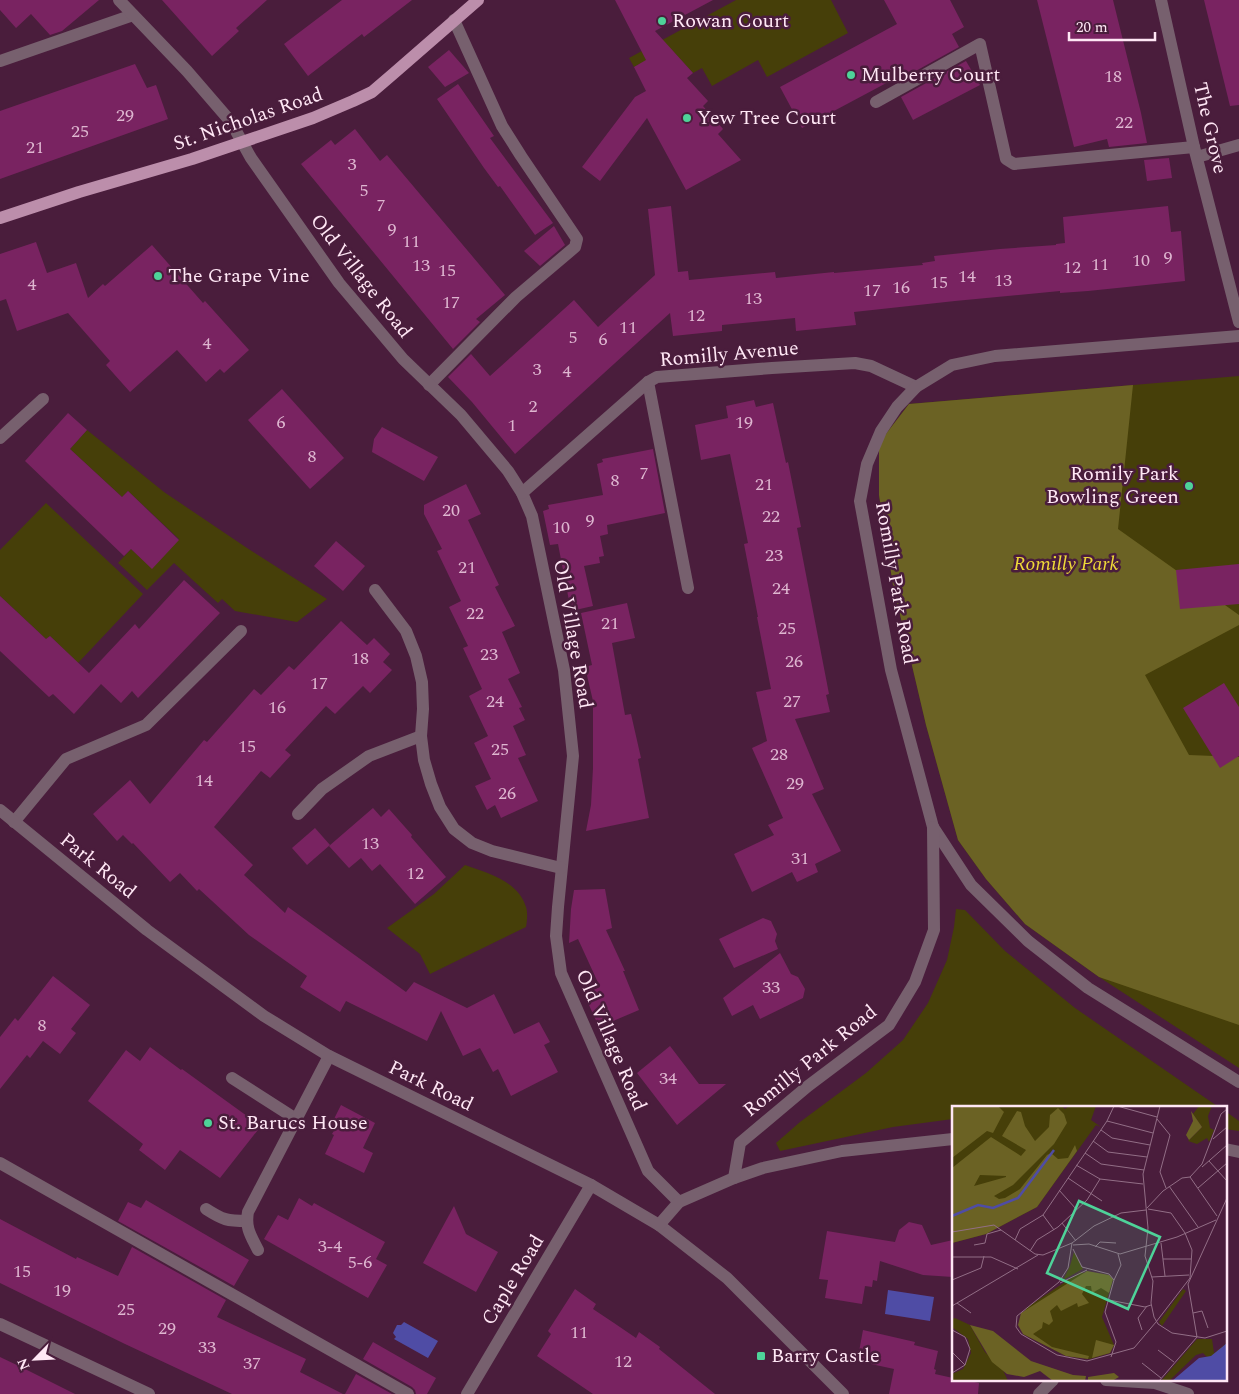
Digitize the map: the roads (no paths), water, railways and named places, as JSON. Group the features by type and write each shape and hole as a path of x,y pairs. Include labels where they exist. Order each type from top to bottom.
{"main road":[{"name":"St. Nicholas Road","path":"0,218 79,192 192,159 320,115 353,101 372,92 478,0"}],"street":[{"name":"Old Village Road","path":"119,0 231,122 251,158 338,283 403,359 461,415 508,471 522,493 532,516 564,670 573,756 556,936 561,973 648,1171 679,1202"},
{"name":"The Grove","path":"1161,0 1196,152 1239,322"},
{"path":"0,61 132,15"},
{"path":"429,385 516,297 575,247 577,239 520,156 502,126 454,20"},
{"path":"876,102 980,44 1006,159 1014,164 1196,152 1239,145"},
{"name":"Romilly Park Road","path":"734,1178 740,1143 808,1086 889,1025 915,982 934,930 933,827 891,670 860,501 867,464 880,431 897,407 916,387 952,365 995,356 1239,336"},
{"name":"Romilly Avenue","path":"522,493 648,382 657,377 855,364 871,366 916,387"},
{"path":"648,382 688,588"},
{"path":"0,438 43,399"},
{"path":"375,590 406,631 416,656 422,682 421,736 424,760 440,807 454,829 472,843 492,851 561,868"},
{"path":"14,822 66,759 146,725 241,631"},
{"path":"298,814 322,789 368,756 421,736"},
{"name":"Park Road","path":"0,810 147,930 264,1016 329,1056 591,1185 659,1225 727,1278 843,1394"},
{"name":"Romilly Park Road","path":"933,827 971,885 1028,941 1088,988 1239,1082"},
{"path":"258,1250 248,1230 246,1221 248,1212 329,1056"},
{"path":"232,1078 296,1119"},
{"path":"659,1225 679,1202 762,1168 842,1151 952,1139"},
{"path":"1226,1149 1239,1152"},
{"path":"0,1163 408,1394"},
{"name":"Caple Road","path":"467,1394 591,1185"},
{"path":"206,1209 221,1219 246,1221"},
{"path":"0,1324 129,1390 149,1394"},
{"path":"1039,1394 1051,1382"},
{"path":"1139,1382 1155,1383 1188,1394"}],"place":[{"name":"Rowan Court","path":"662,21"},
{"name":"Mulberry Court","path":"851,75"},
{"name":"Yew Tree Court","path":"687,118"},
{"name":"The Grape Vine","path":"158,276"},
{"name":"Romily Park Bowling Green","path":"1189,486"},
{"name":"St. Barucs House","path":"208,1123"},
{"name":"Barry Castle","path":"761,1356"}],"park label":[{"name":"Romilly Park","path":"1066,564"}]}
